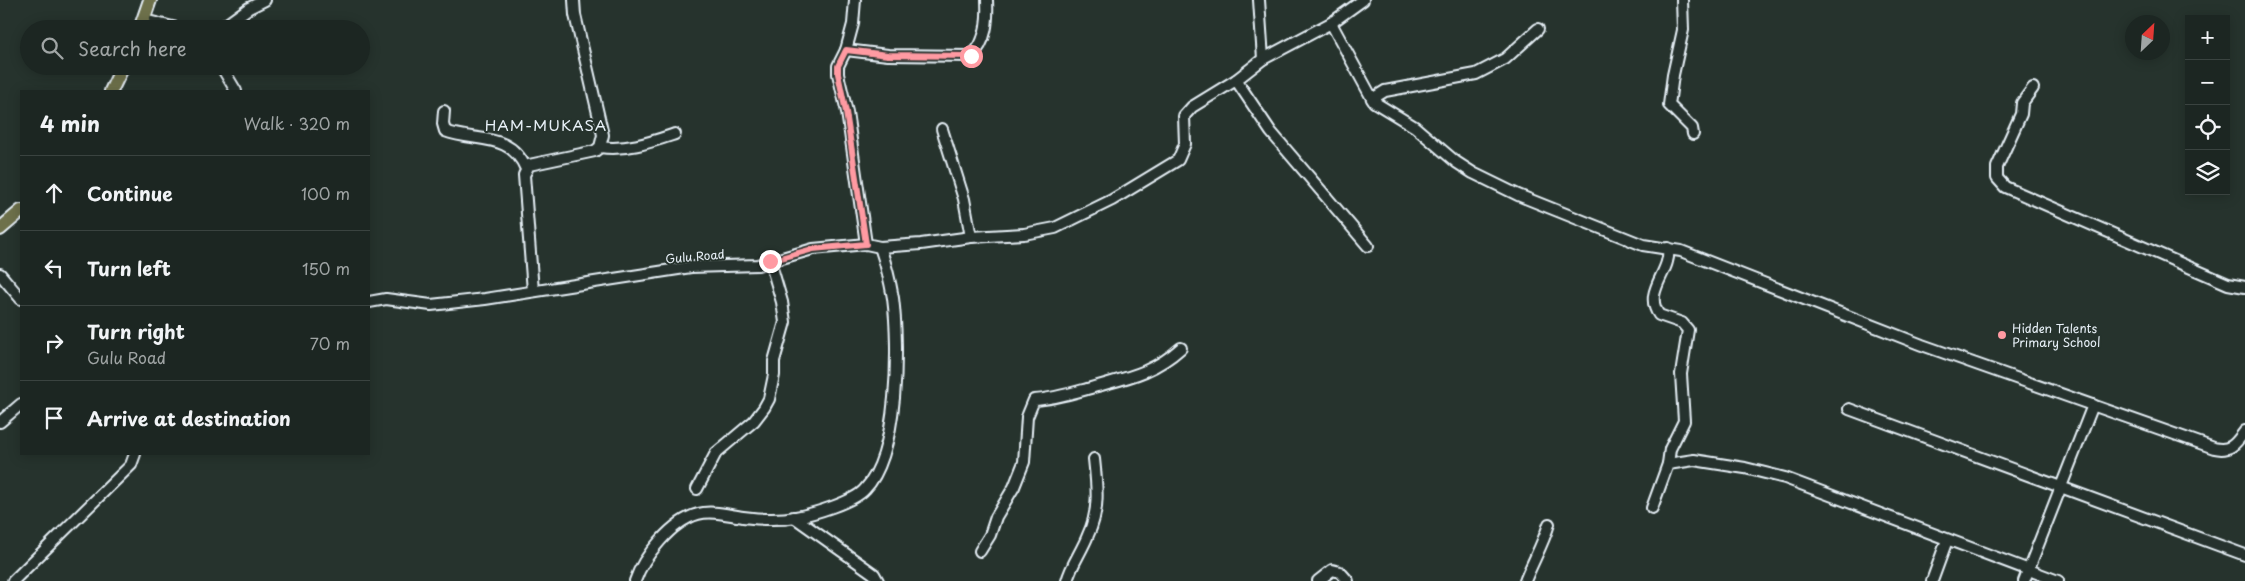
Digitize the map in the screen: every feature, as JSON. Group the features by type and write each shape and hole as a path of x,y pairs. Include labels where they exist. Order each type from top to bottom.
{"main road":[{"path":"143,20 150,0"},
{"path":"111,90 119,75"},
{"path":"0,228 20,212"}],"street":[{"path":"231,20 251,4 265,0"},
{"path":"574,0 603,135 600,147"},
{"path":"855,0 853,24 846,50 838,66 838,74 846,112 866,244"},
{"path":"846,50 888,55 971,56 978,51 982,43 988,20 986,0"},
{"path":"1260,0 1263,59"},
{"path":"1362,0 1331,23 1263,59 1236,80 1288,153 1368,246"},
{"path":"1682,0 1683,30 1673,75 1669,105 1692,128 1693,134"},
{"path":"1331,23 1372,99 1385,110 1415,127 1456,162 1473,173 1518,195 1643,245 1668,248 1922,345 2222,450 2234,446 2245,431"},
{"path":"1372,99 1384,91 1476,74 1505,58 1538,29"},
{"path":"226,75 235,90"},
{"name":"Gulu Road","path":"370,302 386,299 431,305 533,292 691,267 758,265 813,249 866,244 880,247 921,244 971,237 1024,234 1055,228 1112,200 1178,160 1185,144 1184,116 1192,107 1236,80"},
{"path":"2033,88 2022,103 2021,114 1997,167 1997,178 2000,183 2228,284 2245,287"},
{"path":"444,111 443,124 445,131 456,135 495,140 521,156 526,169"},
{"path":"942,129 964,199 971,237"},
{"path":"533,292 524,175 529,165 595,150 600,147 615,149 631,147 675,134"},
{"path":"635,581 639,568 655,547 680,522 698,514 794,517 838,505 865,490 878,467 890,434 895,398 893,299 880,247"},
{"path":"1652,508 1668,464 1670,449 1684,421 1681,374 1688,330 1682,323 1659,315 1654,304 1654,294 1658,282 1669,261 1668,248"},
{"path":"697,489 716,453 754,421 769,399 774,375 774,361 785,322 782,302 770,261"},
{"path":"0,274 20,298"},
{"path":"980,551 990,535 996,517 1014,487 1024,462 1027,417 1034,400 1072,394 1134,377 1160,365 1181,348"},
{"path":"0,422 20,405"},
{"path":"2024,581 2093,405"},
{"path":"1849,409 2245,555"},
{"path":"13,581 131,465 135,455"},
{"path":"1067,581 1096,514 1098,495 1094,459"},
{"path":"1668,464 1694,460 1745,468 1785,478 2058,581"},
{"path":"794,517 874,574 878,581"},
{"path":"1525,581 1535,556 1543,545 1549,524"},
{"path":"1932,581 1947,540"},
{"path":"1318,581 1332,570 1340,572 1348,581"}],"place":[{"name":"Hidden Talents Primary School","path":"2002,335"}],"district":[{"name":"HAM-MUKASA","path":"546,124"}],"route":[{"path":"770,261 813,249 866,244 859,189 838,74 838,66 846,50 888,55 971,56"}]}
